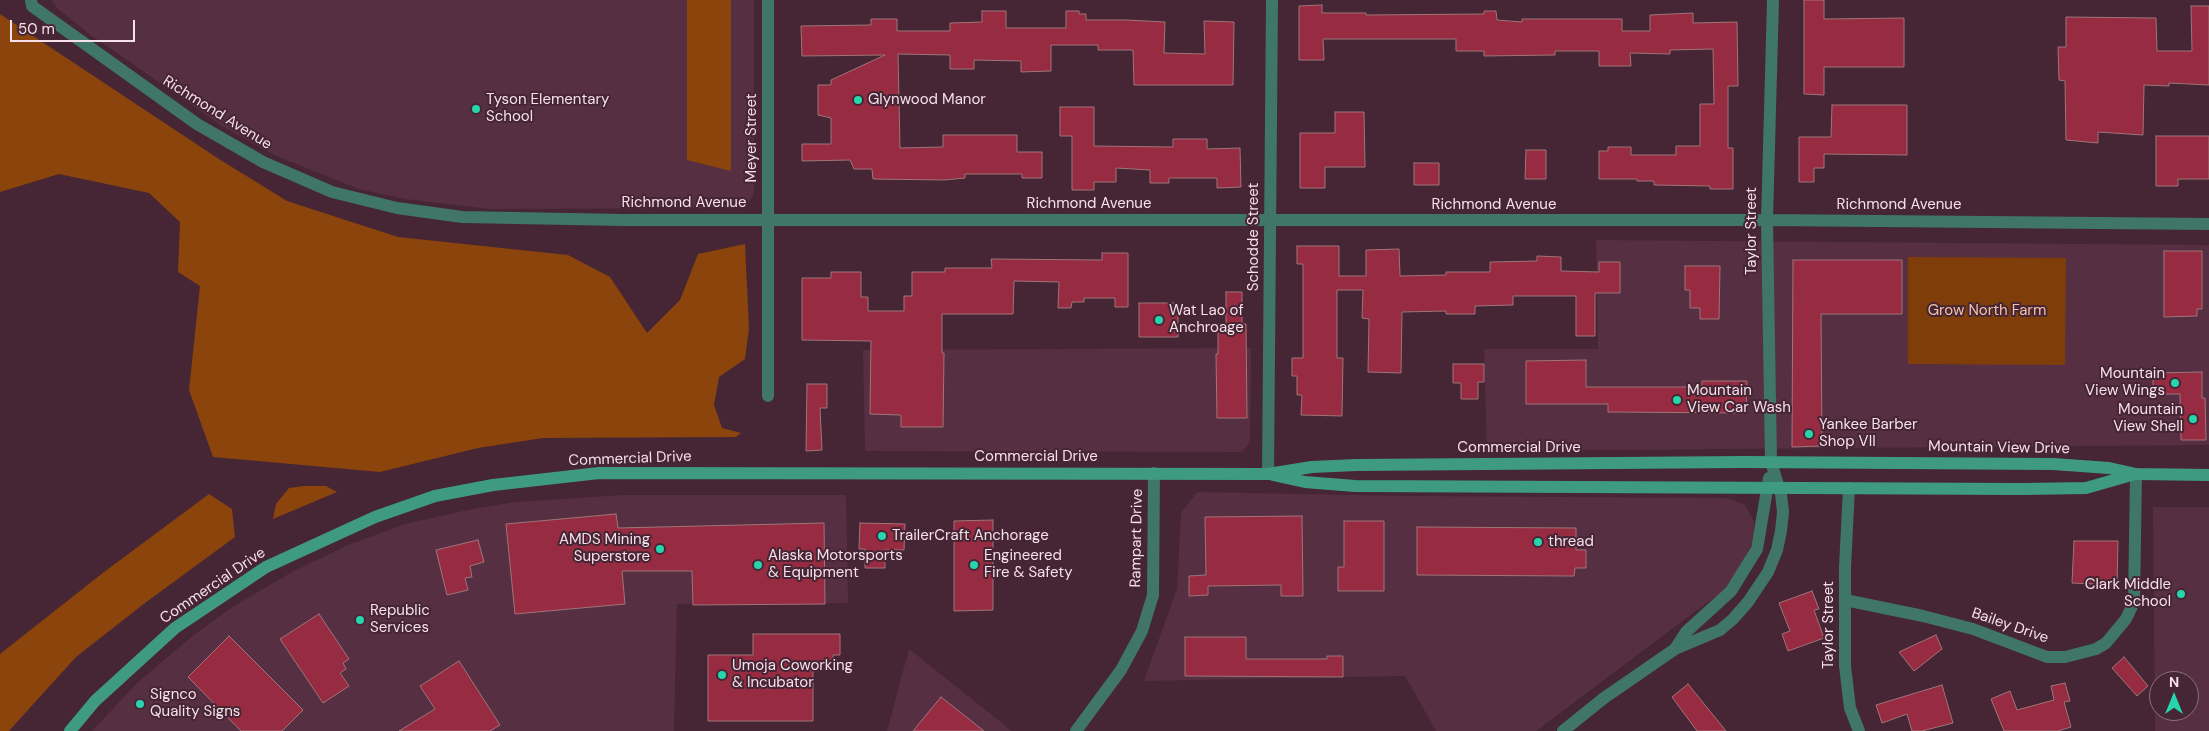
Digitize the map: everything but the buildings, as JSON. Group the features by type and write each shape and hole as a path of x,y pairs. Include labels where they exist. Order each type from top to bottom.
{"main road":[{"name":"Commercial Drive","path":"70,731 95,701 175,628 266,567 375,517 435,496 493,485 599,473 1268,474 1294,469 1337,465 1771,462"},
{"name":"Mountain View Drive","path":"1771,462 2053,464 2109,468 2136,474 2209,475"},
{"name":"Commercial Drive","path":"1268,474 1305,482 1355,486 1773,487"},
{"name":"Mountain View Drive","path":"1773,487 2086,488 2136,474"}],"street":[{"name":"Richmond Avenue","path":"31,0 32,6 197,124 263,162 332,192 397,208 462,217 551,219 1271,221 1767,220 2209,224"},
{"name":"Meyer Street","path":"768,0 768,396"},
{"name":"Schodde Street","path":"1268,474 1272,0"},
{"name":"Taylor Street","path":"1771,462 1767,220 1773,0"},
{"path":"1563,731 1604,698 1674,649 1720,630 1733,619 1757,589 1777,550 1783,512 1773,487 1771,462"},
{"name":"Rampart Drive","path":"1076,731 1121,670 1142,631 1153,595 1154,473"},
{"name":"Bailey Drive","path":"1846,602 1923,616 1973,630 2047,657 2065,657 2096,649 2106,642 2126,619 2134,602 2136,474"},
{"path":"1674,649 1686,632 1731,591 1745,569 1757,548 1773,487"},
{"name":"Taylor Street","path":"1849,488 1846,691 1859,731"}],"shaded area":[{"name":"Tyson Elementary School","path":"52,0 754,0 754,193 746,205 737,208 489,209 405,199 359,189 276,156 222,126 88,33 57,8"},
{"path":"687,0 731,0 731,171 687,160"},
{"path":"0,14 219,159 287,201 398,237 568,255 610,277 647,333 680,300 698,254 745,244 749,329 745,359 719,377 714,405 722,428 741,433 736,437 543,438 478,448 380,472 213,457 189,390 200,286 178,272 180,222 149,193 59,174 0,192"},
{"path":"1596,240 2209,245 2209,445 1487,451 1484,349 1598,349"},
{"path":"1251,348 1250,442 1242,452 865,451 863,350"},
{"path":"326,486 337,492 273,519 276,504 289,488"},
{"path":"1197,492 1406,496 1728,498 1745,505 1754,522 1754,530 1751,545 1737,573 1725,589 1536,731 1436,731 1405,676 1144,681 1177,589 1181,513"},
{"path":"209,494 232,509 235,537 145,603 76,657 9,731 0,731 0,654 104,572"},
{"path":"623,495 846,495 848,603 677,604 674,731 92,731 137,683 195,634 234,606 292,572 348,545 405,524 472,509 516,502"},
{"name":"Clark Middle School","path":"2153,507 2209,507 2209,731 2155,731 2155,721 2199,721 2199,671 2154,671"},
{"path":"909,649 1012,731 887,731"}],"green space":[{"name":"Grow North Farm","path":"1908,257 2066,258 2065,365 1908,364"}],"place":[{"name":"Glynwood Manor","path":"858,100"},
{"name":"Tyson Elementary School","path":"476,109"},
{"name":"Wat Lao of Anchroage","path":"1159,320"},
{"name":"Mountain View Wings","path":"2175,383"},
{"name":"Mountain View Car Wash","path":"1677,400"},
{"name":"Mountain View Shell","path":"2193,419"},
{"name":"Yankee Barber Shop VII","path":"1809,434"},
{"name":"TrailerCraft Anchorage","path":"882,536"},
{"name":"thread","path":"1538,542"},
{"name":"AMDS Mining Superstore","path":"660,549"},
{"name":"Alaska Motorsports & Equipment","path":"758,565"},
{"name":"Engineered Fire & Safety","path":"974,565"},
{"name":"Clark Middle School","path":"2181,594"},
{"name":"Republic Services","path":"360,620"},
{"name":"Umoja Coworking & Incubator","path":"722,675"},
{"name":"Signco Quality Signs","path":"140,704"}]}
